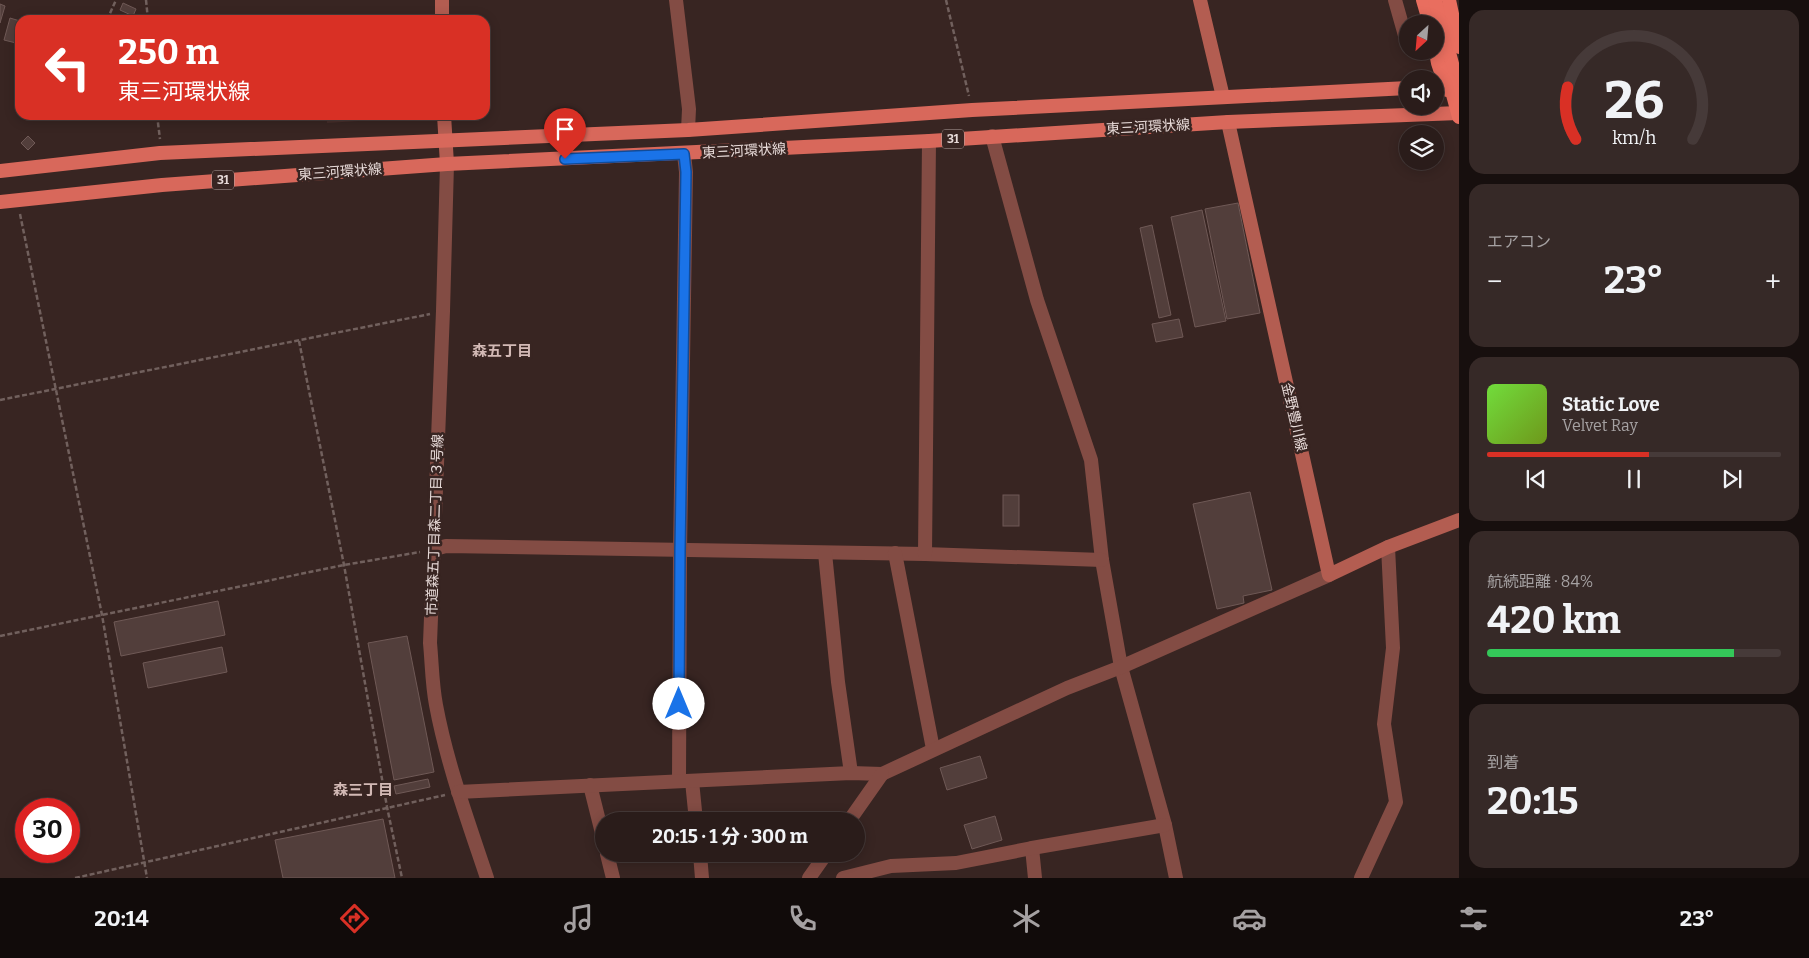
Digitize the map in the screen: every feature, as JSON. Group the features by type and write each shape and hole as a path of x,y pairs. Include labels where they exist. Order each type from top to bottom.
{"highway":[{"path":"1423,0 1429,15"},
{"path":"1427,0 1430,15"},
{"path":"1435,0 1451,90"},
{"path":"1449,0 1459,47"},
{"path":"1437,60 1451,90"},
{"path":"1443,60 1458,117"}],"main road":[{"path":"442,0 442,15"},
{"path":"1200,0 1223,97"},
{"name":"東三河環状線","path":"0,171 160,153 688,130 972,110 1399,88"},
{"name":"東三河環状線","path":"0,202 162,185 447,164 929,141 1228,122 1458,117"},
{"path":"444,120 447,164"},
{"name":"金野豊川線","path":"1228,122 1329,575"},
{"path":"1329,575 1388,547 1459,520"}],"street":[{"path":"676,0 689,109 688,130"},
{"path":"1395,0 1399,15"},
{"path":"992,136 1037,300 1091,460 1102,560 1121,667 1165,824 1176,878"},
{"path":"925,554 929,141"},
{"path":"684,154 686,172 680,551 685,781 694,812"},
{"name":"市道森五丁目森二丁目３号線","path":"447,164 435,549 430,643 433,680 441,730 458,792 487,878"},
{"path":"435,549 446,546 895,553 1102,560"},
{"path":"1361,878 1396,802 1384,724 1393,648 1388,547"},
{"path":"825,552 838,682 851,773"},
{"path":"895,553 933,749"},
{"path":"458,792 851,773 882,774 1067,688 1121,667 1329,575"},
{"path":"855,812 882,774"},
{"path":"590,785 597,812"},
{"path":"843,878 891,866 956,863 1165,824"},
{"path":"1032,848 1035,878"},
{"path":"609,862 613,878"},
{"path":"701,862 702,878"},
{"path":"809,878 820,862"}],"path":[{"path":"109,15 116,0"},
{"path":"146,0 148,15"},
{"path":"946,0 972,110"},
{"path":"157,120 160,153"},
{"path":"17,200 102,616 147,878"},
{"path":"0,400 443,311"},
{"path":"299,341 344,565 387,807 402,878"},
{"path":"0,636 344,565 435,549"},
{"path":"76,878 458,792"}],"shaded area":[{"path":"327,120 375,120 327,123"}],"building":[{"path":"123,3 136,9 133,15 120,10"},
{"path":"0,4 5,6 0,23"},
{"path":"10,18 15,20 15,43 4,40"},
{"path":"28,136 35,143 28,150 21,143"},
{"path":"1238,203 1260,313 1227,319 1205,209"},
{"path":"1202,210 1226,321 1195,327 1171,217"},
{"path":"1152,225 1171,315 1159,318 1140,228"},
{"path":"1179,319 1183,337 1156,342 1152,324"},
{"path":"1250,492 1272,590 1243,596 1244,603 1217,609 1193,504"},
{"path":"1003,495 1019,495 1019,526 1003,526"},
{"path":"218,601 225,635 121,656 114,622"},
{"path":"407,636 434,772 394,780 368,643"},
{"path":"222,647 227,672 148,688 143,663"},
{"path":"980,756 987,778 947,790 940,768"},
{"path":"428,779 430,787 396,794 394,786"},
{"path":"995,816 1002,840 972,849 964,825"},
{"path":"383,819 395,878 283,878 275,840"}],"district":[{"name":"森五丁目","path":"502,351"},
{"name":"森三丁目","path":"363,790"}],"route":[{"path":"565,159 684,154 686,172 679,704"}]}
